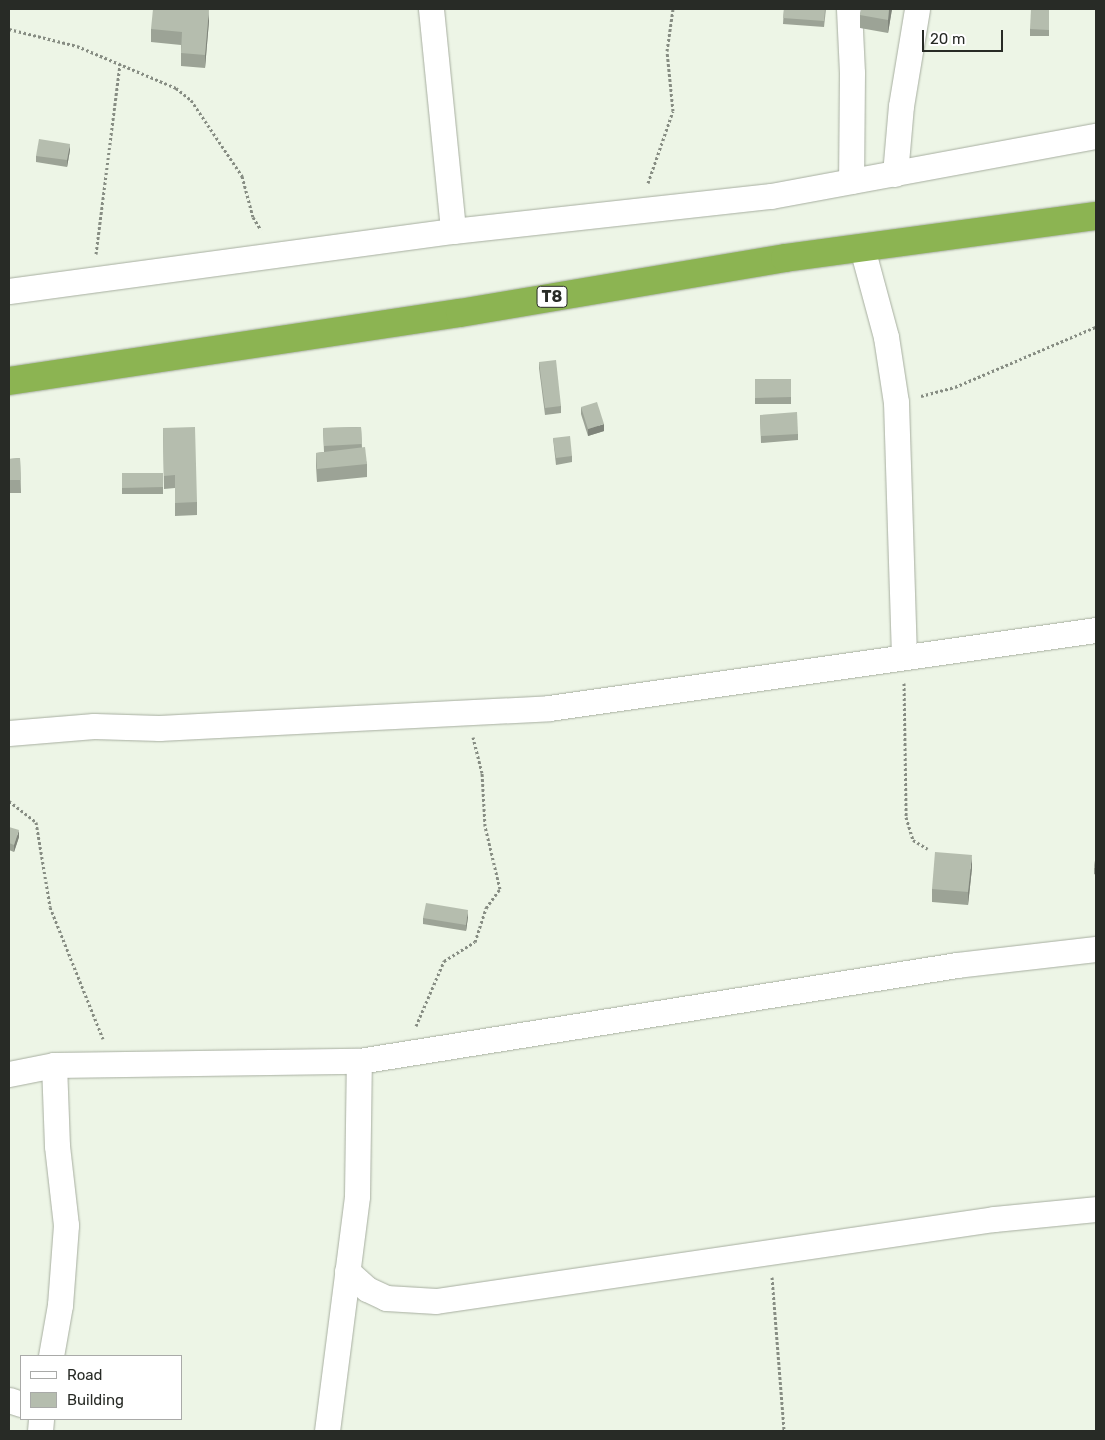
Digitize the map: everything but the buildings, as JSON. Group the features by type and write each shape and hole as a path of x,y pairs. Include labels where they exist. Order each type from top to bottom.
{"highway":[{"name":"T8","path":"9,381 862,248 1096,216"}],"street":[{"path":"431,9 453,231"},
{"path":"849,9 852,73 851,181"},
{"path":"895,174 903,96 917,9"},
{"path":"9,291 453,231 771,196 1096,136"},
{"path":"862,248 886,337 896,402 904,656"},
{"path":"9,733 94,726 159,728 468,712 591,703 904,656 1096,630"},
{"path":"9,1074 54,1064 358,1061 957,965 1096,949"},
{"path":"327,1431 356,1196 358,1061"},
{"path":"51,1355 61,1296 66,1225 57,1146 54,1064"},
{"path":"347,1271 367,1289 386,1298 436,1301 994,1219 1096,1209"}],"path":[{"path":"642,210 652,170 673,111 667,52 673,9"},
{"path":"9,29 76,46 176,88 191,100 242,176 257,225 283,253"},
{"path":"92,279 120,64"},
{"path":"896,402 955,386 1096,327"},
{"path":"904,656 905,810 913,840 928,849"},
{"path":"407,1053 444,962 476,942 486,908 500,889 485,826 482,773 468,712"},
{"path":"9,801 36,822 50,907 94,1011 110,1064"},
{"path":"770,1251 784,1431"}]}
